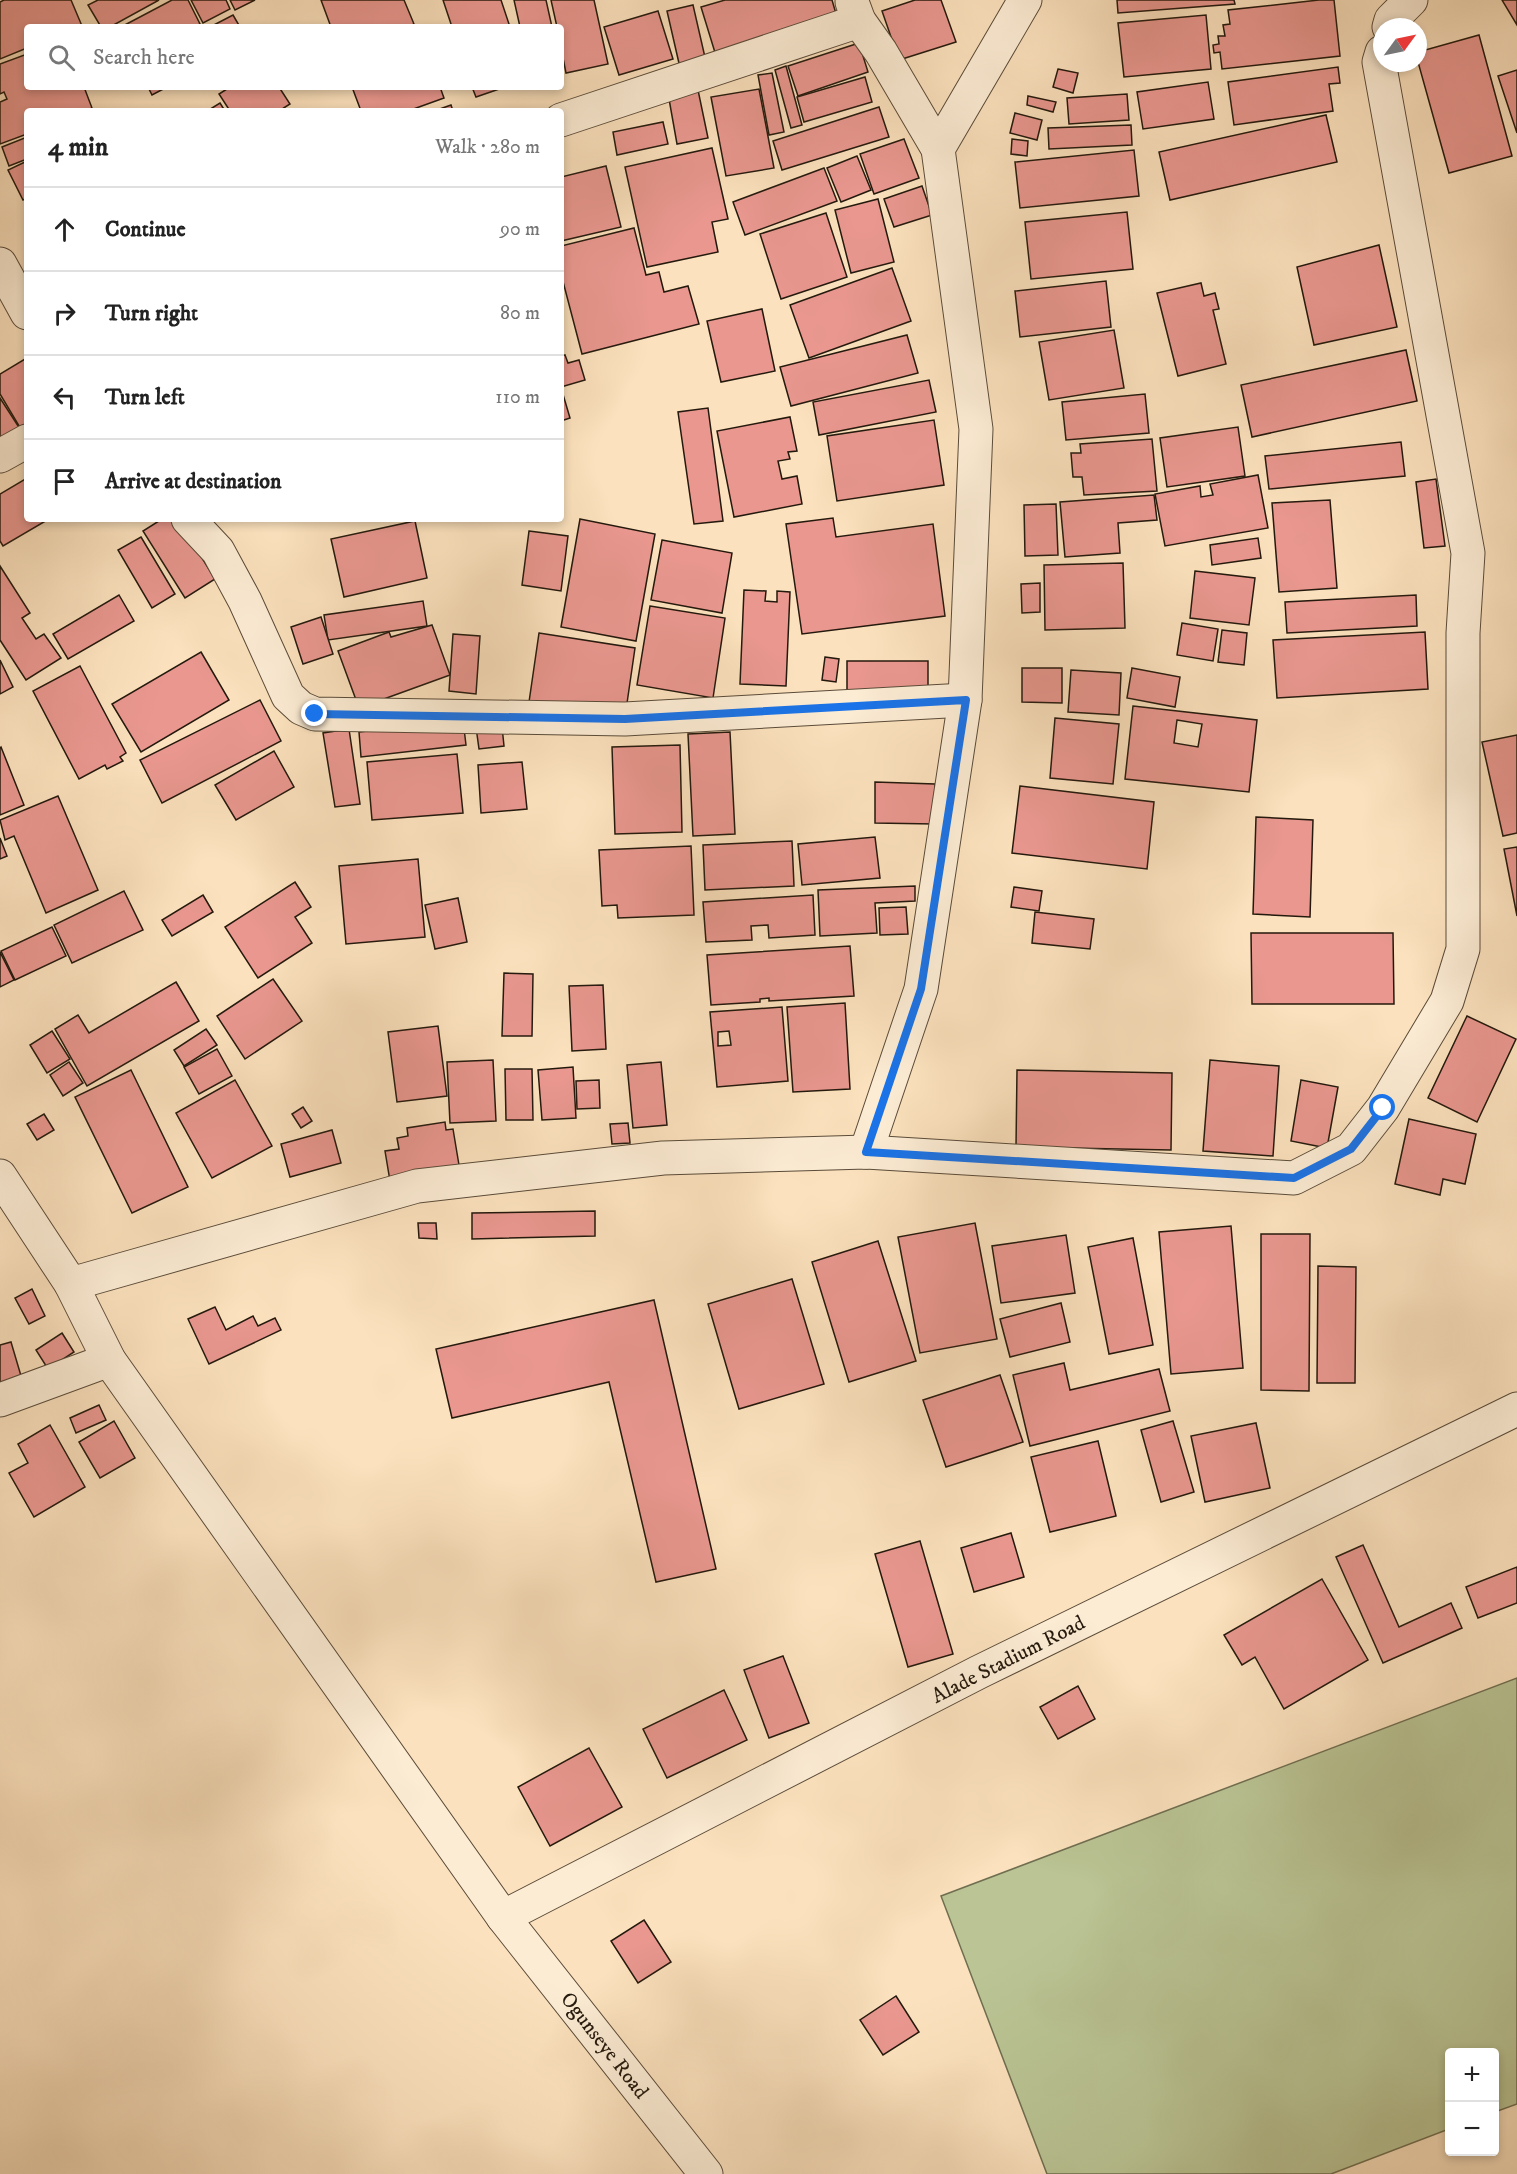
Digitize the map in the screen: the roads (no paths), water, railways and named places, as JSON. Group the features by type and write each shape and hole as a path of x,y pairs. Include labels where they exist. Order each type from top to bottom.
{"street":[{"path":"938,149 1025,0"},
{"path":"1392,18 1411,0"},
{"path":"564,119 855,10 938,149 976,429 966,700 921,989 866,1152"},
{"path":"71,1284 417,1186 663,1158 866,1152 1294,1178 1351,1149 1383,1108 1447,1001 1463,949 1463,633 1468,553 1381,72"},
{"path":"0,264 24,307"},
{"path":"0,456 24,443"},
{"path":"191,522 218,551 245,601 288,696 301,708 315,714 625,719 966,700"},
{"name":"Ogunseye Road","path":"0,1176 71,1284 109,1360 503,1917 706,2174"},
{"path":"0,1400 109,1360"},
{"name":"Alade Stadium Road","path":"503,1917 979,1672 1517,1409"}]}
